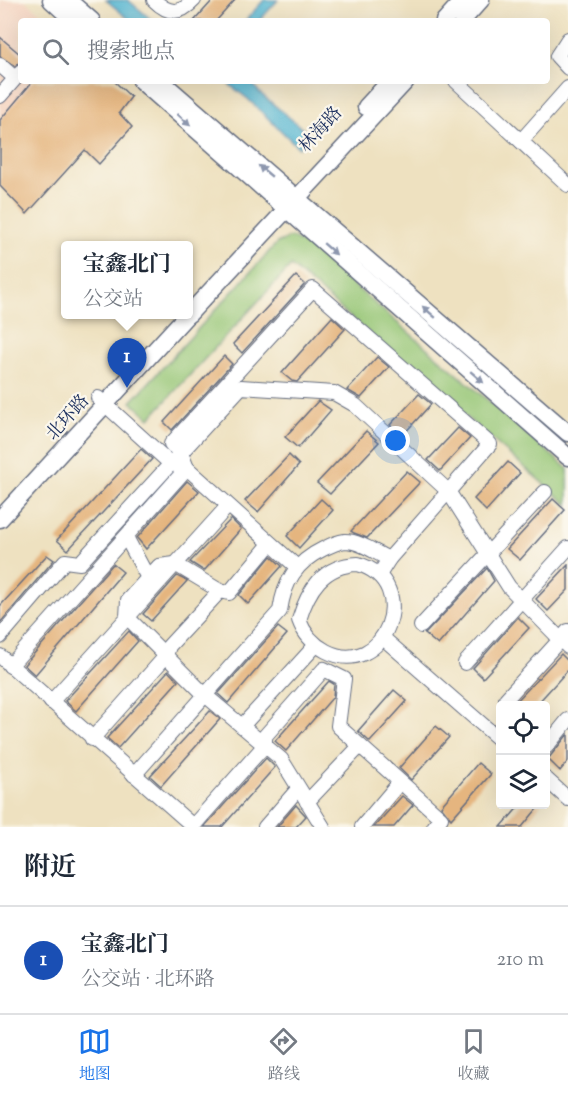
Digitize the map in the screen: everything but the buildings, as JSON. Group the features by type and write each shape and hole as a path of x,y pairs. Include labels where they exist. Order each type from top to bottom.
{"main road":[{"path":"51,0 69,15"},
{"path":"447,18 464,0"},
{"path":"465,18 481,0"},
{"path":"145,84 568,433"},
{"path":"164,84 287,200 568,457"},
{"name":"林海路","path":"287,200 387,84"},
{"name":"林海路","path":"287,200 403,84"},
{"path":"193,296 287,200"},
{"name":"北环路","path":"193,308 287,200"},
{"name":"北环路","path":"0,519 172,319"},
{"name":"北环路","path":"0,504 183,319"}],"street":[{"path":"154,0 169,12 181,11 194,0"},
{"path":"568,39 552,52 568,68"},
{"path":"0,65 18,75 0,96"},
{"path":"464,84 568,185"},
{"path":"521,141 568,88"},
{"path":"297,567 226,507 187,468 181,453 171,444 313,289 490,444 389,559 379,574"},
{"path":"0,636 65,561 80,563 241,387 334,393 355,405 448,491 509,587 566,639 506,699"},
{"path":"101,401 171,464 187,468"},
{"path":"187,468 126,537 5,661 194,826 265,745 265,736 324,669 344,679 338,726 441,818 434,827"},
{"path":"421,626 545,492"},
{"path":"51,702 226,507"},
{"path":"126,537 148,578"},
{"path":"134,775 280,611 288,579 297,567 320,550 345,541 389,559"},
{"path":"270,544 229,593 220,591 175,564 159,566 128,600 127,617 205,695 281,759 323,827"},
{"path":"465,663 568,548"},
{"path":"348,565 370,568 379,574 390,595 392,611 391,622 383,638 357,655 333,655 316,645 307,636 299,620 313,586 330,572 348,565"},
{"path":"92,739 166,656 169,646 220,591"},
{"path":"383,638 496,736"},
{"path":"242,726 316,645"},
{"path":"550,742 568,720"},
{"path":"307,802 360,746"},
{"path":"362,827 400,782"},
{"path":"550,783 568,799"},
{"path":"265,827 298,789"}],"shaded area":[{"path":"0,0 25,0 46,18 18,18 18,84 30,84 0,120"}],"green space":[{"path":"291,237 308,246 568,469 568,505 291,266 150,418 131,402 277,243"}],"water":[{"path":"106,0 128,0 149,18 127,18"},
{"path":"264,0 278,0 262,18 248,18"},
{"path":"229,84 252,84 310,135 299,148 248,99"}],"place":[{"name":"宝鑫北门","path":"127,388"}]}
